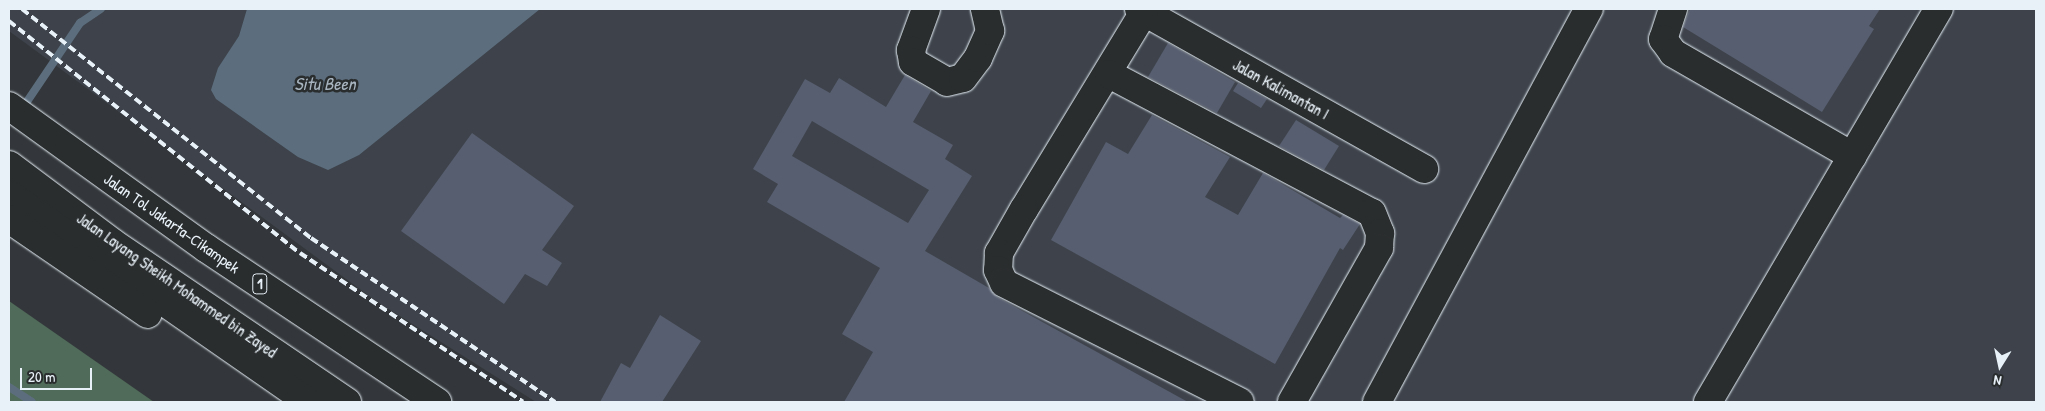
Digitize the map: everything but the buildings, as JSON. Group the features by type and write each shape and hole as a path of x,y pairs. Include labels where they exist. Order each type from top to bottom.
{"main road":[{"path":"926,9 911,50 913,62 947,82 963,78 978,58 990,31 985,9"},
{"path":"1377,402 1589,9"},
{"path":"1673,9 1663,39 1672,53 1852,156"},
{"path":"1708,402 1939,9"},
{"path":"1142,10 1109,74 1024,209 999,253 998,270 1004,283 1240,402"},
{"name":"Jalan Kalimantan I","path":"1142,10 1424,169"},
{"path":"1109,74 1372,214 1380,233 1379,248 1292,402"},
{"name":"Jalan Tol Jakarta–Cikampek","path":"9,106 86,163 437,402"},
{"name":"Jalan Layang Sheikh Mohammed bin Zayed","path":"9,165 113,243 347,402"},
{"name":"Jalan Layang Sheikh Mohammed bin Zayed","path":"9,194 308,402"},
{"path":"18,226 277,402"}],"shaded area":[{"path":"9,9 2036,9 2036,402 536,402 376,301 9,31"}],"green space":[{"path":"9,301 154,402 9,402"}],"water":[{"name":"Situ Been","path":"247,9 540,9 359,155 328,170 298,157 216,99 211,90 218,68 239,36"}],"waterway":[{"path":"22,109 80,23 101,9"},
{"path":"9,387 32,402"}],"railway":[{"path":"22,9 311,238 555,402"},
{"path":"9,21 300,253 523,402"}]}
